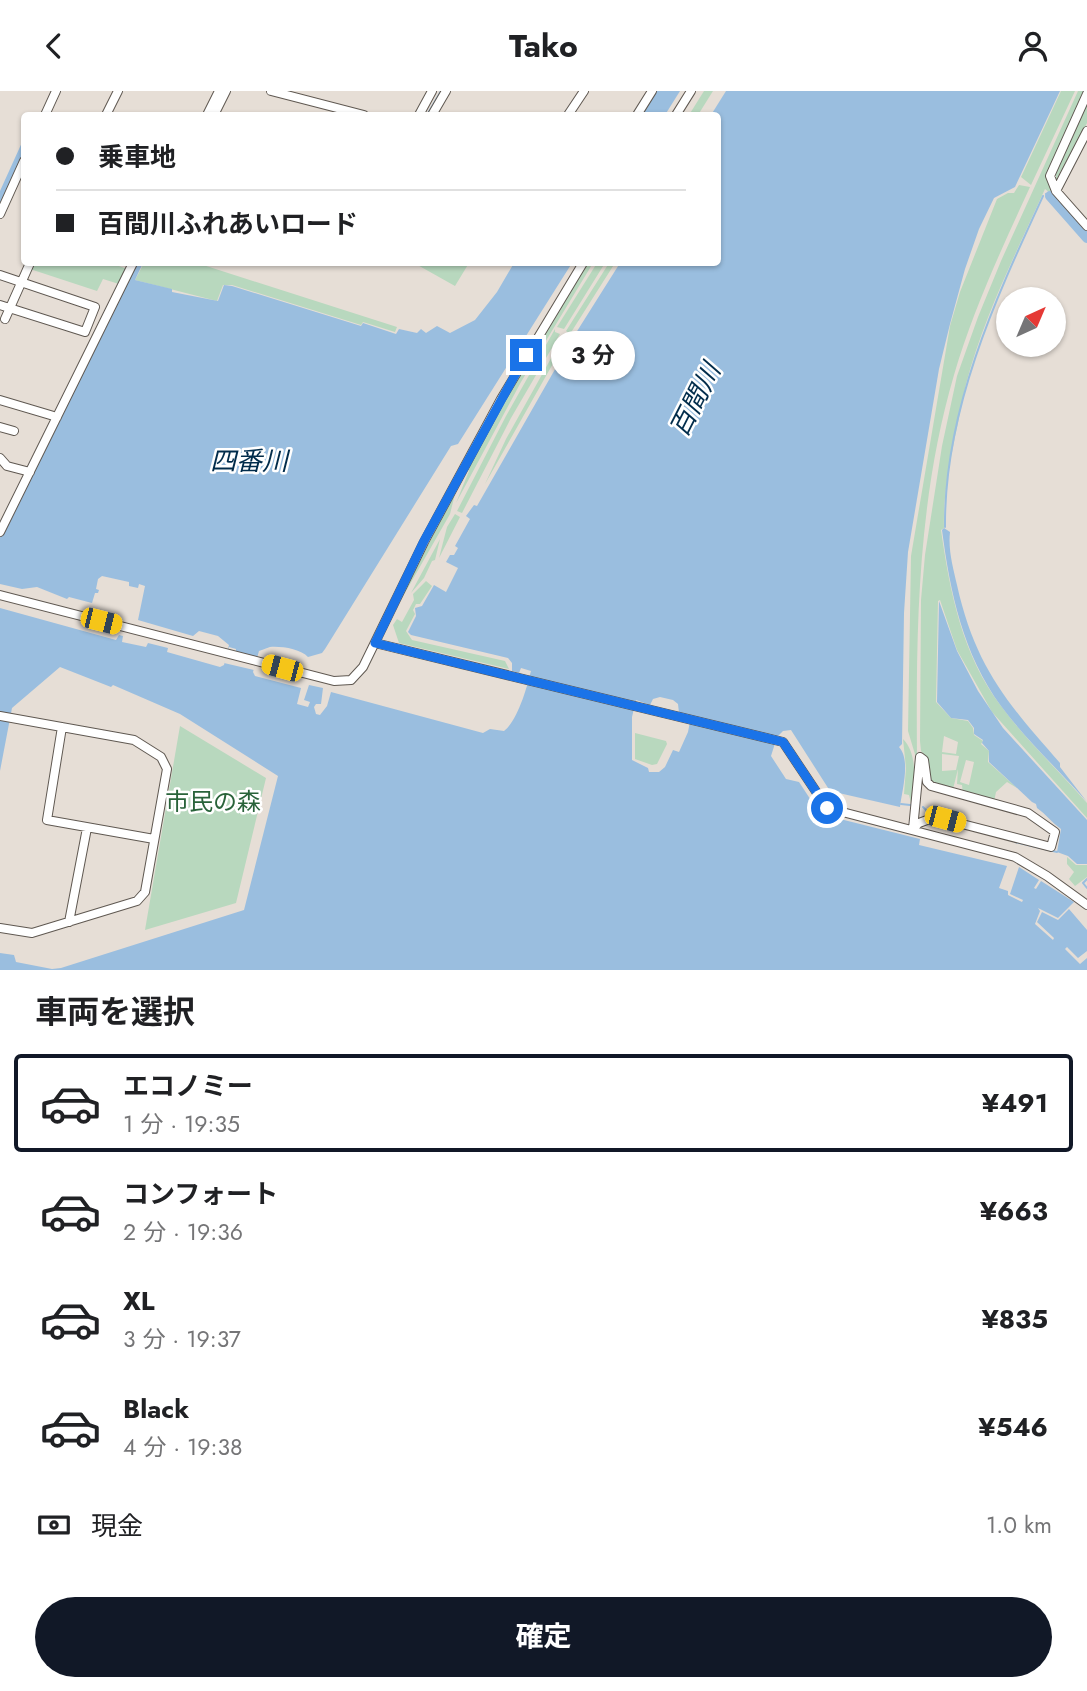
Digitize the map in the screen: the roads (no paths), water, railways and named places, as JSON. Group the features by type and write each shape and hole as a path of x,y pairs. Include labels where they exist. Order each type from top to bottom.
{"street":[{"path":"46,112 56,91"},
{"path":"108,112 118,91"},
{"path":"208,112 219,91"},
{"path":"216,112 226,91"},
{"path":"271,91 353,112"},
{"path":"421,112 432,91"},
{"path":"434,112 446,91"},
{"path":"570,112 584,91"},
{"path":"639,112 652,91"},
{"path":"678,112 691,91"},
{"path":"1087,95 1051,171 1051,180 1056,191 1087,226"},
{"path":"1056,191 1087,131"},
{"path":"0,214 21,167"},
{"path":"5,319 28,266"},
{"path":"0,532 132,266"},
{"path":"0,595 334,681 347,681 360,671 424,541 500,399 581,266"},
{"path":"0,275 94,307 85,332 0,305"},
{"path":"0,400 57,417"},
{"path":"0,427 14,431"},
{"path":"0,458 7,466 30,472"},
{"path":"375,643 779,740 788,746 827,808 1015,857 1087,905"},
{"path":"0,716 134,740 164,760 167,769 142,897 137,901 32,933 0,928"},
{"path":"62,727 47,820 155,839"},
{"path":"920,757 924,760 927,782 931,786 1028,813 1055,832 1051,847 935,817 919,823 913,829 920,757"},
{"path":"69,922 87,828"}],"water":[{"path":"656,91 680,91 667,112 643,112"},
{"path":"726,91 1060,91 1015,187 994,198 979,229 965,269 939,369 908,552 902,744 899,747 903,753 905,767 900,807 830,791 791,730 783,731 777,737 771,756 786,779 799,782 820,814 920,839 919,845 1007,866 999,888 1008,891 1008,895 1022,902 1023,900 1010,894 1019,867 1039,880 1034,888 1036,889 1041,881 1074,902 1058,918 1038,908 1040,911 1035,924 1053,940 1037,922 1042,912 1058,920 1069,909 1087,930 1087,951 1078,958 1067,947 1065,949 1080,964 1087,958 1087,970 0,970 0,953 14,955 16,962 52,969 61,968 244,910 278,776 180,714 113,685 111,687 60,667 12,708 0,771 0,608 116,640 119,635 123,636 122,642 146,647 148,643 168,648 167,652 220,667 224,665 229,645 218,636 199,631 193,636 138,620 145,586 129,586 129,582 102,576 98,579 96,589 99,590 92,603 69,597 67,599 37,587 22,589 0,584 0,536 135,266 142,266 135,280 172,289 172,292 218,301 224,285 232,286 361,326 363,323 396,334 399,329 417,333 421,329 426,333 437,326 450,333 475,320 497,292 512,266 570,266 458,444 451,446 322,653 308,657 301,652 280,647 259,651 253,672 255,676 301,688 297,704 308,707 310,702 304,700 309,685 323,688 321,704 314,707 316,714 320,715 327,706 331,692 483,733 490,729 504,731 509,726 518,711 531,671 521,668 519,673 512,671 512,663 508,658 411,635 408,632 416,616 415,608 422,606 434,585 446,592 458,568 446,562 458,548 455,546 470,519 466,516 474,505 477,506 574,336 618,266 721,266 721,112 713,112","holes":["660,697 678,704 679,713 691,716 688,732 679,752 673,750 665,767 659,772 649,772 648,768 632,760 632,717 636,700 650,705 653,699"]},
{"path":"21,145 21,159 0,206 0,191"},
{"path":"944,528 950,532 951,559 964,613 984,661 1009,702 1060,763 1060,767 1087,802 1011,719 977,665 954,599 945,553"},
{"path":"939,601 957,651 978,691 1003,728 1087,820 1087,864 1077,864 1068,856 1057,852 1061,829 989,762 989,751 982,743 983,740 974,734 974,728 968,720 951,718 937,702"}],"waterway":[{"path":"429,112 441,91"},
{"path":"1046,194 1051,195"},
{"path":"945,527 947,483 963,398 1007,275 1043,196"},
{"path":"1050,196 1087,238"},
{"path":"901,804 910,805"},
{"path":"923,807 927,811"},
{"path":"1015,842 1057,852"},
{"path":"1087,879 1083,883 1087,888"}],"water label":[{"name":"百間川","path":"695,400"},
{"name":"四番川","path":"249,461"}],"park label":[{"name":"市民の森","path":"213,801"}]}
